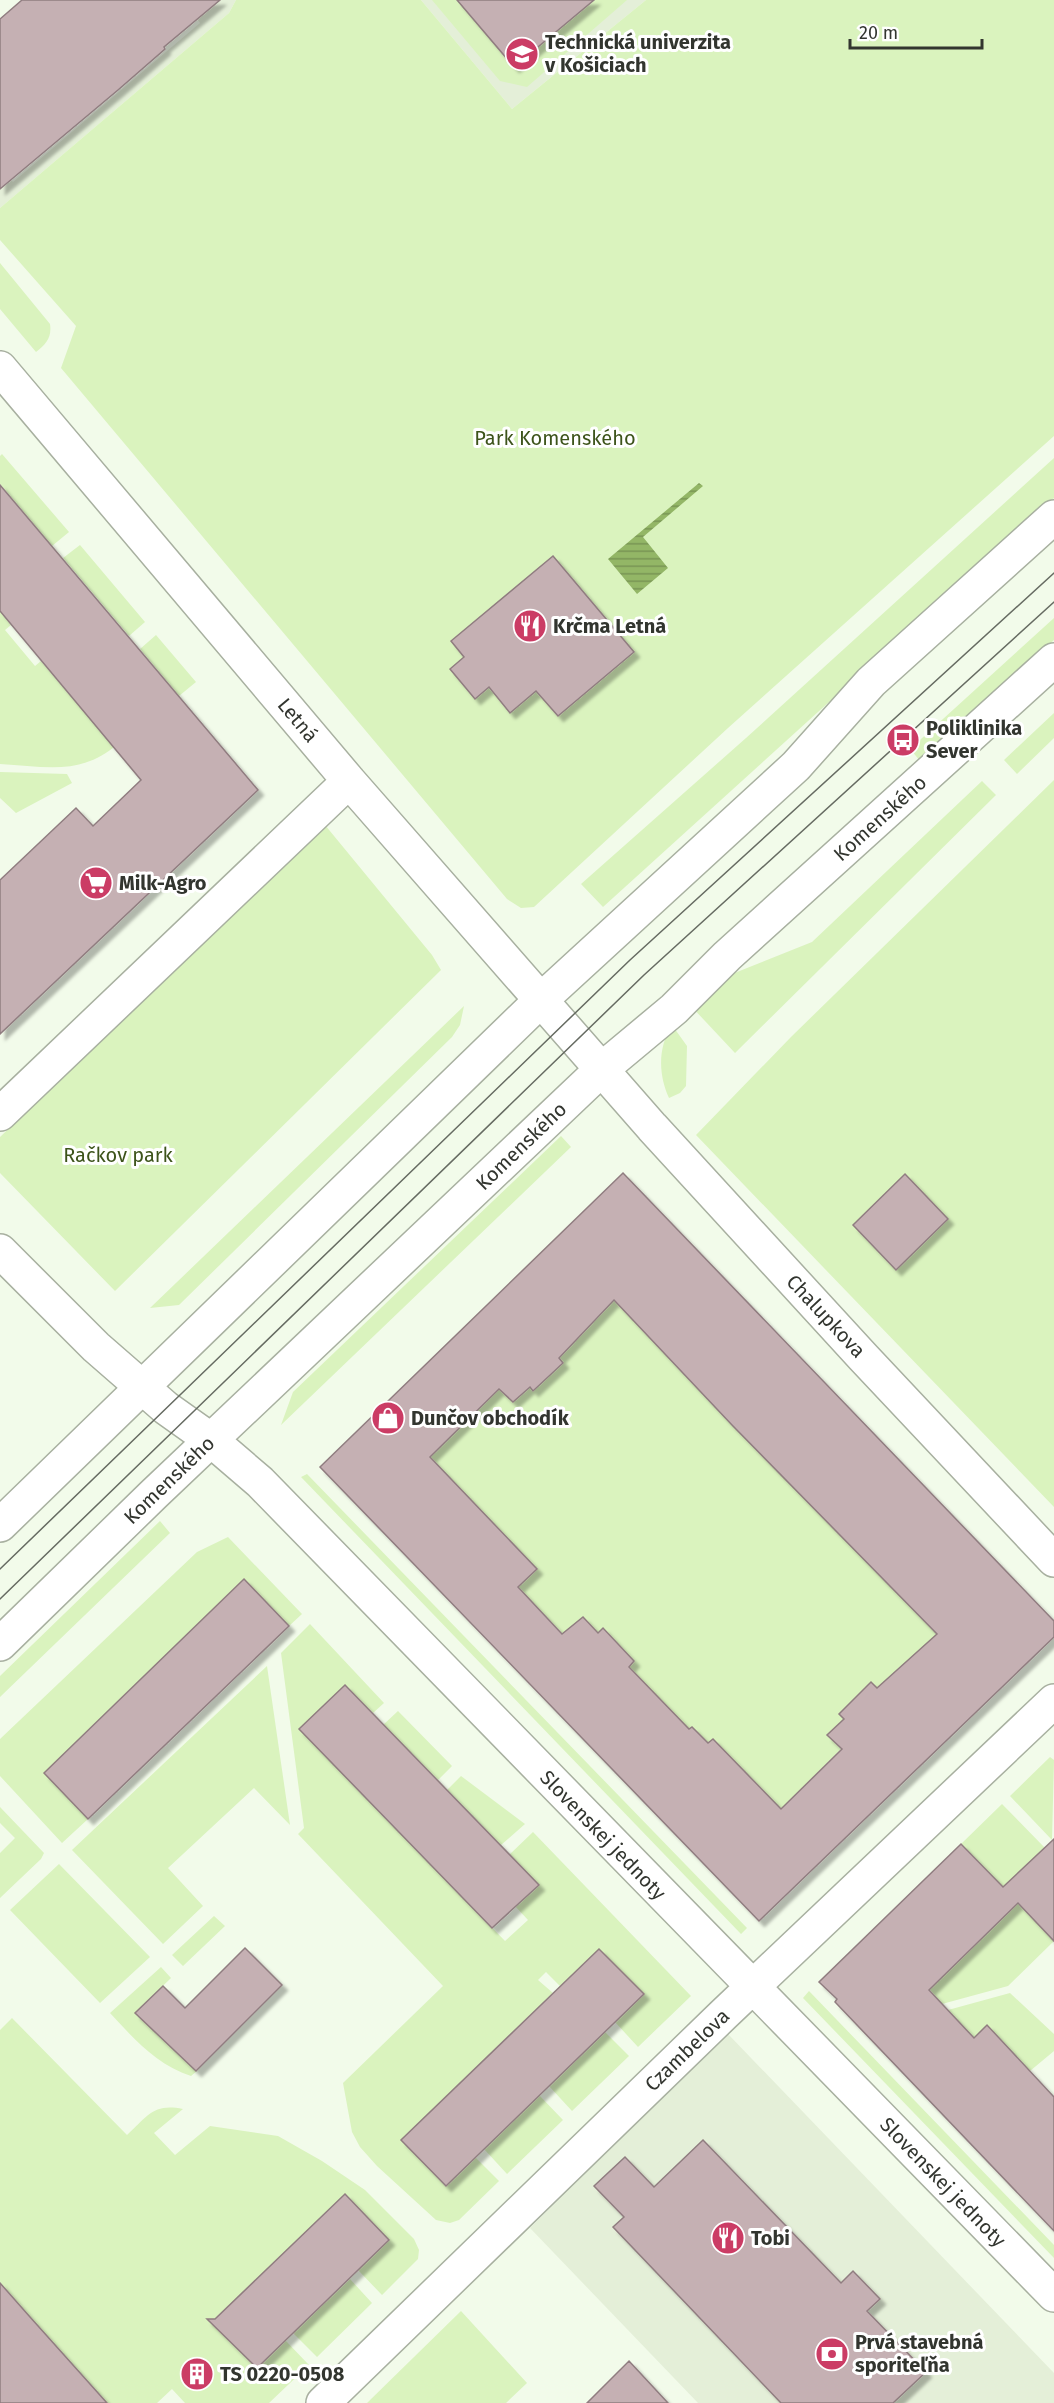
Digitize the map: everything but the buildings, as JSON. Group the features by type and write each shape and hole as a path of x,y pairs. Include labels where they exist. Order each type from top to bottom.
{"street":[{"name":"Letná","path":"0,368 349,781 602,1069"},
{"path":"0,1525 542,999 796,766 871,682 1054,517"},
{"name":"Komenského","path":"0,1644 602,1069 674,1009 727,956 1054,660"},
{"path":"0,1114 349,781"},
{"name":"Chalupkova","path":"602,1069 855,1348 1054,1560"},
{"path":"0,1251 96,1347 142,1387"},
{"name":"Slovenskej jednoty","path":"142,1387 183,1421 211,1440 260,1482 1054,2295"},
{"name":"Czambelova","path":"323,2403 752,1987 1054,1701"}],"shaded area":[{"path":"183,0 236,0 229,13 0,208 0,168 13,182 200,23"},
{"name":"Technická univerzita v Košiciach","path":"421,0 646,0 512,109"},
{"path":"699,483 703,486 643,537 668,568 637,594 608,559"},
{"path":"728,2034 1054,2373 1054,2403 698,2403 530,2228"}],"green space":[{"name":"Park Komenského","path":"236,0 421,0 512,109 646,0 1054,0 1054,436 728,728 534,907 521,908 507,899 61,368 76,326 0,240 0,208 229,13"},
{"path":"432,0 457,0 514,67 594,0 627,0 527,87 500,81"},
{"path":"0,263 50,324 48,340 36,352 0,309"},
{"path":"2,454 69,532 52,546 0,484 0,456"},
{"path":"1054,458 1054,498 603,907 581,884 746,738"},
{"path":"80,545 145,622 129,636 63,558"},
{"path":"0,611 11,625 5,630 35,666 41,661 114,747 101,756 73,766 0,764"},
{"path":"1054,618 1054,640 921,762 910,749"},
{"path":"156,635 196,682 179,696 140,649"},
{"path":"1054,713 1054,738 1017,774 1004,760"},
{"path":"0,772 67,774 72,783 16,813 0,798"},
{"path":"1054,780 1054,1507 696,1135 791,1037"},
{"path":"982,781 996,795 735,1053 690,1005 717,980 812,942"},
{"name":"Račkov park","path":"325,825 432,955 441,970 115,1291 0,1173 0,1137"},
{"path":"464,1006 460,1025 452,1037 179,1305 150,1308"},
{"path":"672,1025 687,1046 686,1086 680,1093 669,1098 663,1080 661,1061 664,1042"},
{"path":"561,1136 571,1147 281,1425 293,1392"},
{"path":"627,1271 636,1324 732,1425 811,1505 962,1619 877,1688 871,1683 839,1714 844,1719 828,1735 841,1749 788,1802 762,1836 708,1743 692,1727 671,1744 645,1684 629,1667 634,1661 603,1628 598,1633 583,1617 563,1634 518,1587 536,1570 405,1468 445,1442 499,1389 513,1402 530,1387 533,1390 563,1363 559,1358"},
{"path":"307,1474 747,1928 741,1934 301,1477"},
{"path":"160,1521 170,1533 0,1697 0,1676"},
{"path":"228,1537 302,1614 289,1626 243,1580 44,1773 88,1819 62,1843 0,1776 0,1739 197,1552"},
{"path":"310,1624 384,1703 373,1713 345,1685 366,1797 505,1941 528,1920 515,1906 509,1855 533,1832 691,1996 638,2047 615,2022 643,1994 599,1949 560,1986 546,1972 538,1980 553,1993 401,2140 446,2186 475,2157 499,2181 459,2220 450,2223 436,2220 377,2166 360,2147 352,2132 343,2083 443,1986 298,1834 304,1828 281,1653"},
{"path":"267,1666 290,1825 254,1788 168,1868 203,1906 163,1944 72,1850"},
{"path":"398,1711 452,1766 438,1780 383,1725"},
{"path":"1050,1757 1054,1760 1052,1840 1010,1796"},
{"path":"461,1776 525,1824 501,1845 447,1790"},
{"path":"1002,1804 1045,1848 1003,1887 961,1844"},
{"path":"0,1807 44,1853 41,1859 0,1898 0,1853 15,1838 0,1823"},
{"path":"59,1864 150,1957 100,2003 10,1910"},
{"path":"1018,1903 1054,1941 1008,1986 942,2004 929,1989"},
{"path":"214,1916 225,1926 183,1966 172,1955"},
{"path":"161,1967 171,1978 135,2013 197,2071 191,2076 157,2058 110,2013"},
{"path":"809,1991 1054,2245 1054,2258 803,1998"},
{"path":"1010,1993 1054,2034 1054,2051 1030,2071 987,2025 974,2038 948,2010"},
{"path":"12,2018 127,2135 152,2113 165,2108 173,2108 183,2109 154,2133 175,2155 210,2126 278,2136 322,2161 365,2190 414,2239 419,2250 418,2259 382,2295 358,2270 389,2240 345,2194 212,2323 257,2368 285,2340 309,2365 269,2403 185,2403 172,2389 157,2403 106,2403 0,2283 0,2030"},
{"path":"605,2032 629,2056 572,2111 549,2086"},
{"path":"539,2095 563,2120 507,2174 484,2149"},
{"path":"350,2279 372,2303 317,2357 293,2333"},
{"path":"461,2311 527,2383 506,2403 367,2403"}],"tram line":[{"path":"0,1569 630,960 1054,573"},
{"path":"0,1599 644,975 1054,602"}],"place":[{"name":"Technická univerzita v Košiciach","path":"522,54"},
{"name":"Krčma Letná","path":"530,626"},
{"name":"Poliklinika Sever","path":"903,740"},
{"name":"Milk-Agro","path":"96,883"},
{"name":"Dunčov obchodík","path":"388,1418"},
{"name":"Tobi","path":"728,2238"},
{"name":"Prvá stavebná sporiteľňa","path":"832,2354"},
{"name":"TS 0220-0508","path":"197,2374"}]}
